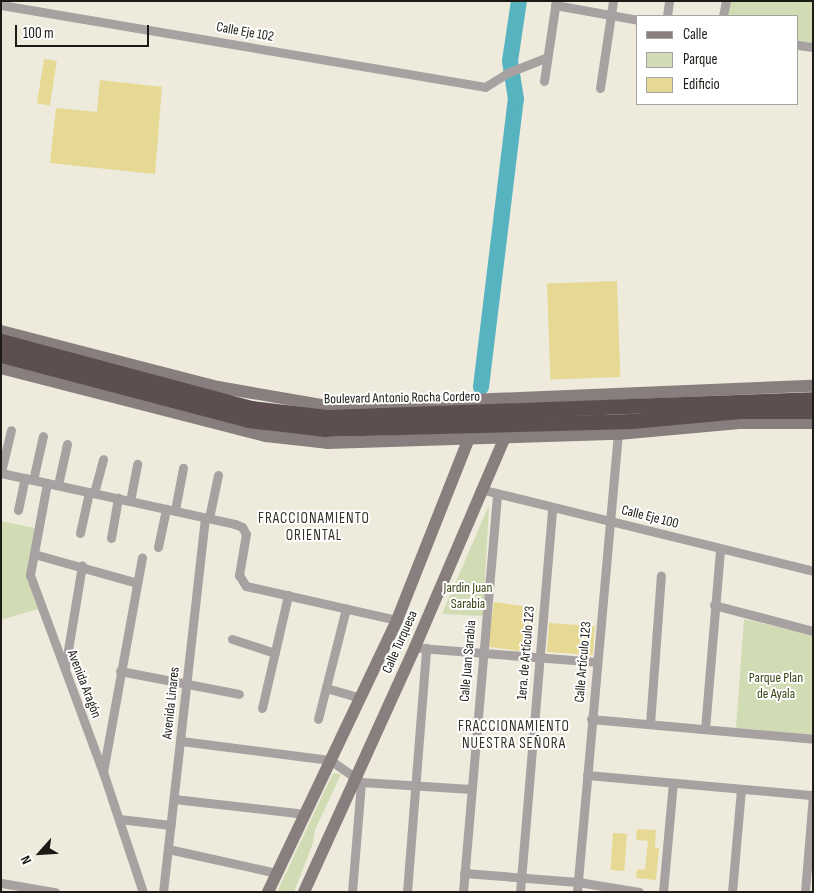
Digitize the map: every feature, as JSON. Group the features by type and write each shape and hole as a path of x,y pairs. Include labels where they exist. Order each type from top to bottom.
{"highway":[{"name":"Boulevard Antonio Rocha Cordero","path":"1,341 251,408 328,417 813,399"},
{"path":"1,355 248,420 324,429 622,421 740,411 813,410"}],"main road":[{"name":"Boulevard Antonio Rocha Cordero","path":"1,330 253,394 328,406 546,399 740,387 813,386"},
{"path":"1,368 266,436 327,443 618,434 740,423 813,423"},
{"path":"546,399 535,404 529,419 537,433 548,436"},
{"name":"Calle Turquesa","path":"304,892 420,648 480,489 505,436 505,400"},
{"name":"Calle Turquesa","path":"268,892 397,620 469,438 470,402"},
{"path":"430,403 443,409 447,420 444,432 431,440"}],"street":[{"path":"600,88 612,1"},
{"path":"667,15 669,1"},
{"path":"723,15 726,1"},
{"path":"544,81 545,58 556,3 610,16 636,20"},
{"name":"Calle Eje 102","path":"1,5 485,87 507,73 545,58"},
{"path":"799,45 813,48"},
{"path":"11,430 1,472 242,527 246,534 239,575 241,582 397,620"},
{"name":"Calle Artículo 123","path":"577,892 596,662 618,434"},
{"path":"18,510 43,436"},
{"path":"58,485 67,444"},
{"path":"80,533 103,459"},
{"path":"130,501 137,464"},
{"path":"158,547 183,468"},
{"name":"Avenida Linares","path":"163,892 207,518 218,475"},
{"name":"Avenida Aragón","path":"47,483 30,575 103,772 143,892"},
{"name":"Calle Eje 100","path":"480,489 813,571"},
{"name":"Calle Juan Sarabia","path":"463,892 497,493"},
{"path":"111,538 118,498"},
{"name":"1era. de Artículo 123","path":"520,892 552,507"},
{"path":"705,729 720,549"},
{"path":"34,554 82,565 137,582"},
{"path":"103,772 142,558"},
{"path":"64,670 82,565"},
{"path":"650,724 661,575"},
{"path":"262,708 288,594"},
{"path":"714,605 813,631"},
{"path":"318,719 346,608"},
{"path":"232,639 275,652"},
{"path":"407,892 417,785 420,648 596,662"},
{"path":"120,672 239,694"},
{"path":"326,688 360,698"},
{"path":"591,719 813,739"},
{"path":"181,741 330,760 358,780 471,790"},
{"path":"586,775 813,795 805,892"},
{"path":"352,892 358,780"},
{"path":"663,892 673,783"},
{"path":"732,892 741,789"},
{"path":"174,799 305,814"},
{"path":"119,819 171,825"},
{"path":"168,849 277,873"},
{"path":"464,873 578,882 639,892"},
{"path":"1,883 55,892"}],"green space":[{"path":"727,1 813,1 813,43 799,41 799,15 724,15"},
{"name":"Jardin Juan Sarabia","path":"489,505 483,616 442,614"},
{"path":"1,521 35,528 26,576 38,609 1,620"},
{"name":"Parque Plan de Ayala","path":"744,619 813,635 813,735 736,728"},
{"path":"333,773 341,774 315,830 313,843 294,892 277,892"}],"building":[{"path":"44,59 57,61 50,105 37,103"},
{"path":"100,80 162,87 155,174 50,163 56,108 97,112"},
{"path":"617,281 620,377 550,379 547,283"},
{"path":"494,602 537,608 530,653 488,647"},
{"path":"549,623 595,626 593,655 547,652"},
{"path":"637,829 656,830 655,848 659,848 656,880 636,878 637,869 645,870 648,841 636,840"},
{"path":"613,833 627,834 624,871 610,870"}],"waterway":[{"path":"481,387 516,99 510,61 519,1"}],"district":[{"name":"FRACCIONAMIENTO ORIENTAL","path":"314,526"},
{"name":"FRACCIONAMIENTO NUESTRA SEÑORA","path":"514,734"}]}
